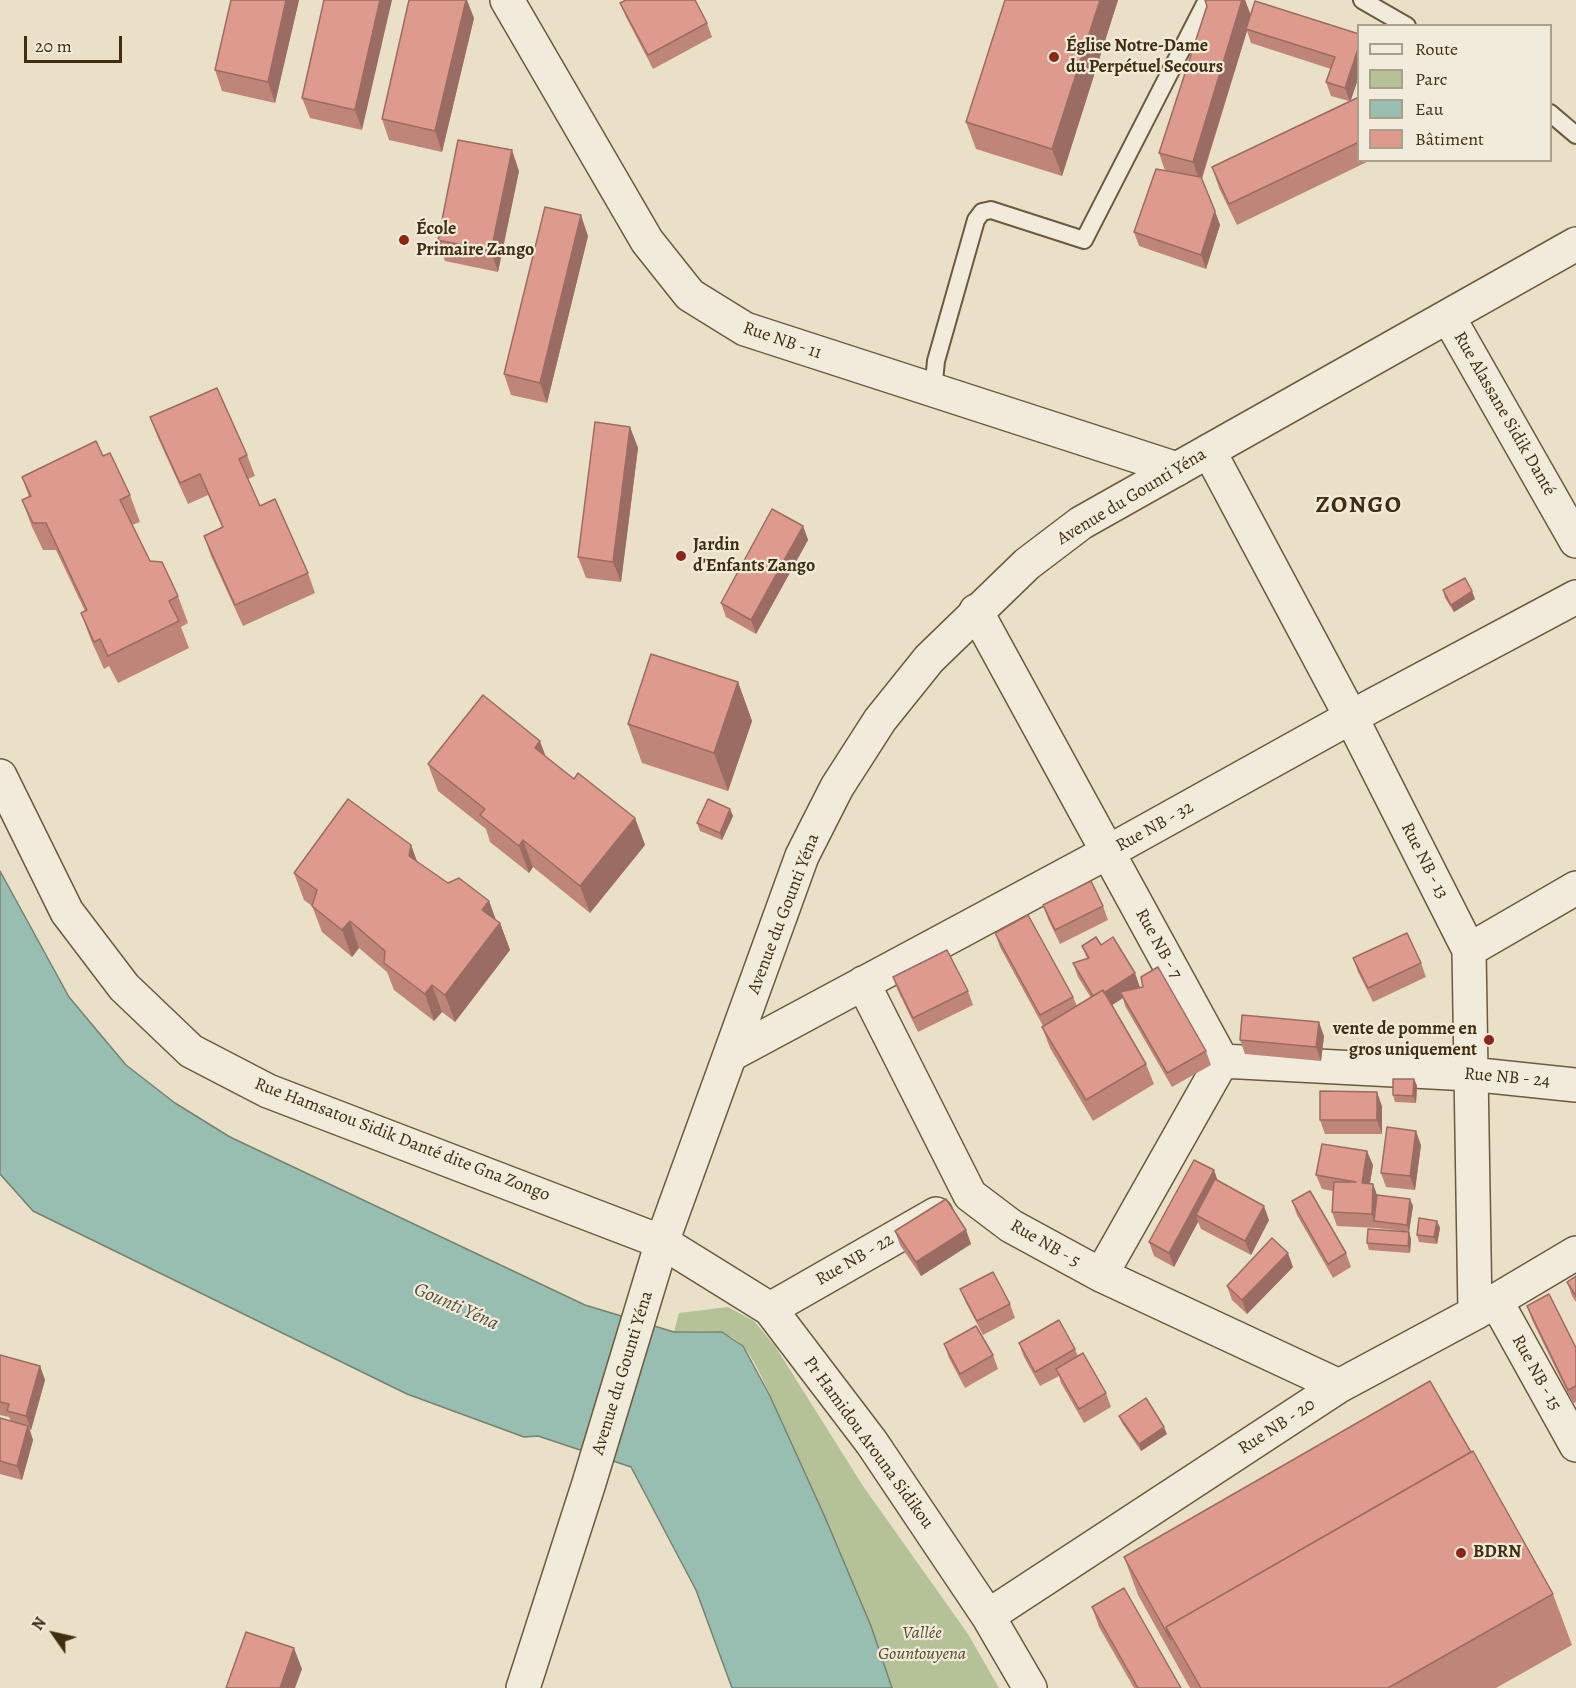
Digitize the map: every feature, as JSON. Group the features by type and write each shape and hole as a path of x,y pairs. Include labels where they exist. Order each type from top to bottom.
{"street":[{"name":"Rue NB - 11","path":"507,0 647,241 690,295 745,329 1177,469"},
{"name":"Avenue du Gounti Yéna","path":"523,1688 590,1483 662,1242 802,856 837,787 880,720 929,659 976,611 1027,564 1081,524 1449,318 1576,244"},
{"name":"Rue Alassane Sidik Danté","path":"1449,318 1576,541"},
{"name":"Rue NB - 13","path":"1209,451 1351,717 1469,950 1470,1074 1486,1307"},
{"name":"Rue NB - 32","path":"732,1054 1576,597"},
{"name":"Rue NB - 7","path":"976,611 1222,1062"},
{"name":"Rue Hamsatou Sidik Danté dite Gna Zongo","path":"0,776 67,912 124,987 191,1051 268,1091 662,1242"},
{"path":"1469,950 1576,888"},
{"name":"Rue NB - 5","path":"863,983 970,1195 1011,1226 1101,1275 1340,1386"},
{"path":"1101,1275 1222,1062"},
{"name":"Rue NB - 24","path":"1222,1062 1470,1074 1576,1085"},
{"name":"Rue NB - 22","path":"770,1309 970,1195"},
{"name":"Pr Hamidou Arouna Sidikou","path":"662,1242 770,1309 872,1443 988,1616 1030,1688"},
{"name":"Rue NB - 20","path":"988,1616 1340,1386 1486,1307 1576,1253"},
{"name":"Rue NB - 15","path":"1486,1307 1576,1445"}],"lane":[{"path":"933,391 936,361 976,220 982,212 991,210 1084,240 1207,0"},
{"path":"1362,0 1404,24"},
{"path":"1552,114 1576,135"}],"green space":[{"name":"Vallée Gountouyena","path":"728,1307 754,1321 775,1346 863,1486 968,1634 999,1688 892,1688 869,1624 830,1529 749,1354 743,1346 728,1335 711,1331 674,1332 679,1313"}],"water":[{"name":"Gounti Yéna","path":"0,871 69,997 126,1065 175,1103 230,1137 585,1305 674,1332 722,1332 743,1346 770,1396 824,1515 871,1626 892,1688 732,1688 696,1590 631,1467 538,1436 524,1437 407,1394 33,1211 0,1174"}],"building":[{"path":"231,0 286,0 268,82 215,70"},
{"path":"324,0 380,0 355,110 302,98"},
{"path":"409,0 466,0 435,131 382,119"},
{"path":"626,0 695,0 707,23 648,55 620,3"},
{"path":"1005,0 1100,0 1052,149 966,122"},
{"path":"1205,0 1242,0 1193,162 1159,153 1207,6"},
{"path":"1255,1 1357,33 1357,52 1345,88 1326,82 1335,57 1246,29"},
{"path":"1357,98 1357,143 1229,204 1212,167"},
{"path":"458,140 512,150 491,251 438,240"},
{"path":"1156,169 1201,177 1215,211 1201,255 1134,232"},
{"path":"545,207 581,215 540,383 504,374"},
{"path":"217,388 247,455 239,459 260,506 275,499 308,573 235,605 204,536 223,527 200,474 180,483 150,417"},
{"path":"595,422 630,427 613,562 578,557"},
{"path":"96,441 103,456 110,453 130,495 120,500 150,561 162,562 178,596 169,601 179,621 108,656 100,639 94,642 81,613 87,610 46,523 33,523 22,500 31,496 22,477"},
{"path":"772,509 803,526 751,620 721,603"},
{"path":"1465,578 1472,591 1451,605 1443,590"},
{"path":"651,654 738,682 714,753 628,724"},
{"path":"483,695 540,741 535,748 574,779 578,773 635,818 580,886 523,840 519,846 480,815 485,809 428,764"},
{"path":"348,799 411,845 409,856 448,883 459,878 489,901 482,910 500,923 445,995 432,985 425,994 384,963 385,951 350,921 342,930 312,906 317,890 294,873"},
{"path":"708,799 730,809 720,833 697,823"},
{"path":"1091,881 1103,906 1055,930 1043,905"},
{"path":"1028,915 1073,997 1040,1015 995,933"},
{"path":"1407,933 1421,963 1368,988 1353,958"},
{"path":"1096,937 1101,945 1113,937 1135,973 1104,993 1103,990 1093,996 1073,963 1089,958 1082,946"},
{"path":"947,950 968,991 913,1018 893,977"},
{"path":"1158,967 1206,1051 1167,1073 1120,992 1143,987 1141,977"},
{"path":"1103,990 1146,1064 1086,1100 1042,1027"},
{"path":"1242,1015 1319,1022 1316,1047 1240,1040"},
{"path":"1393,1079 1414,1079 1413,1096 1393,1095"},
{"path":"1320,1091 1377,1092 1377,1120 1320,1120"},
{"path":"1387,1127 1416,1131 1410,1176 1381,1173"},
{"path":"1322,1144 1367,1151 1362,1183 1373,1184 1372,1214 1332,1212 1334,1182 1356,1182 1316,1175"},
{"path":"1194,1160 1214,1170 1169,1253 1149,1242"},
{"path":"1215,1179 1264,1206 1245,1241 1196,1215"},
{"path":"1310,1191 1346,1253 1328,1264 1292,1201"},
{"path":"1377,1195 1410,1199 1407,1225 1374,1221"},
{"path":"946,1199 966,1230 916,1262 895,1231"},
{"path":"1419,1218 1437,1221 1434,1237 1417,1235"},
{"path":"1368,1229 1409,1232 1408,1246 1367,1243"},
{"path":"1272,1238 1288,1253 1242,1300 1227,1286"},
{"path":"993,1272 1010,1304 977,1321 960,1289"},
{"path":"1576,1276 1576,1296 1567,1282"},
{"path":"1549,1294 1576,1348 1576,1386 1568,1390 1527,1306"},
{"path":"1059,1320 1075,1349 1035,1372 1019,1343"},
{"path":"976,1326 993,1355 960,1374 944,1344"},
{"path":"1083,1353 1106,1393 1079,1409 1056,1369"},
{"path":"0,1355 40,1366 26,1416 7,1411 9,1404 0,1402"},
{"path":"1430,1381 1471,1452 1166,1627 1171,1640 1124,1557"},
{"path":"1146,1398 1164,1427 1139,1444 1119,1416"},
{"path":"0,1418 28,1426 17,1466 0,1461"},
{"name":"BDRN","path":"1473,1451 1553,1594 1388,1688 1201,1688 1166,1627"},
{"path":"1124,1588 1181,1688 1138,1688 1092,1607"},
{"path":"246,1632 294,1648 280,1688 226,1688"}],"place":[{"name":"Église Notre-Dame du Perpétuel Secours","path":"1054,57"},
{"name":"École Primaire Zango","path":"404,240"},
{"name":"Jardin d'Enfants Zango","path":"681,556"},
{"name":"vente de pomme en gros uniquement","path":"1489,1040"},
{"name":"BDRN","path":"1461,1553"}],"district":[{"name":"ZONGO","path":"1359,506"}]}
